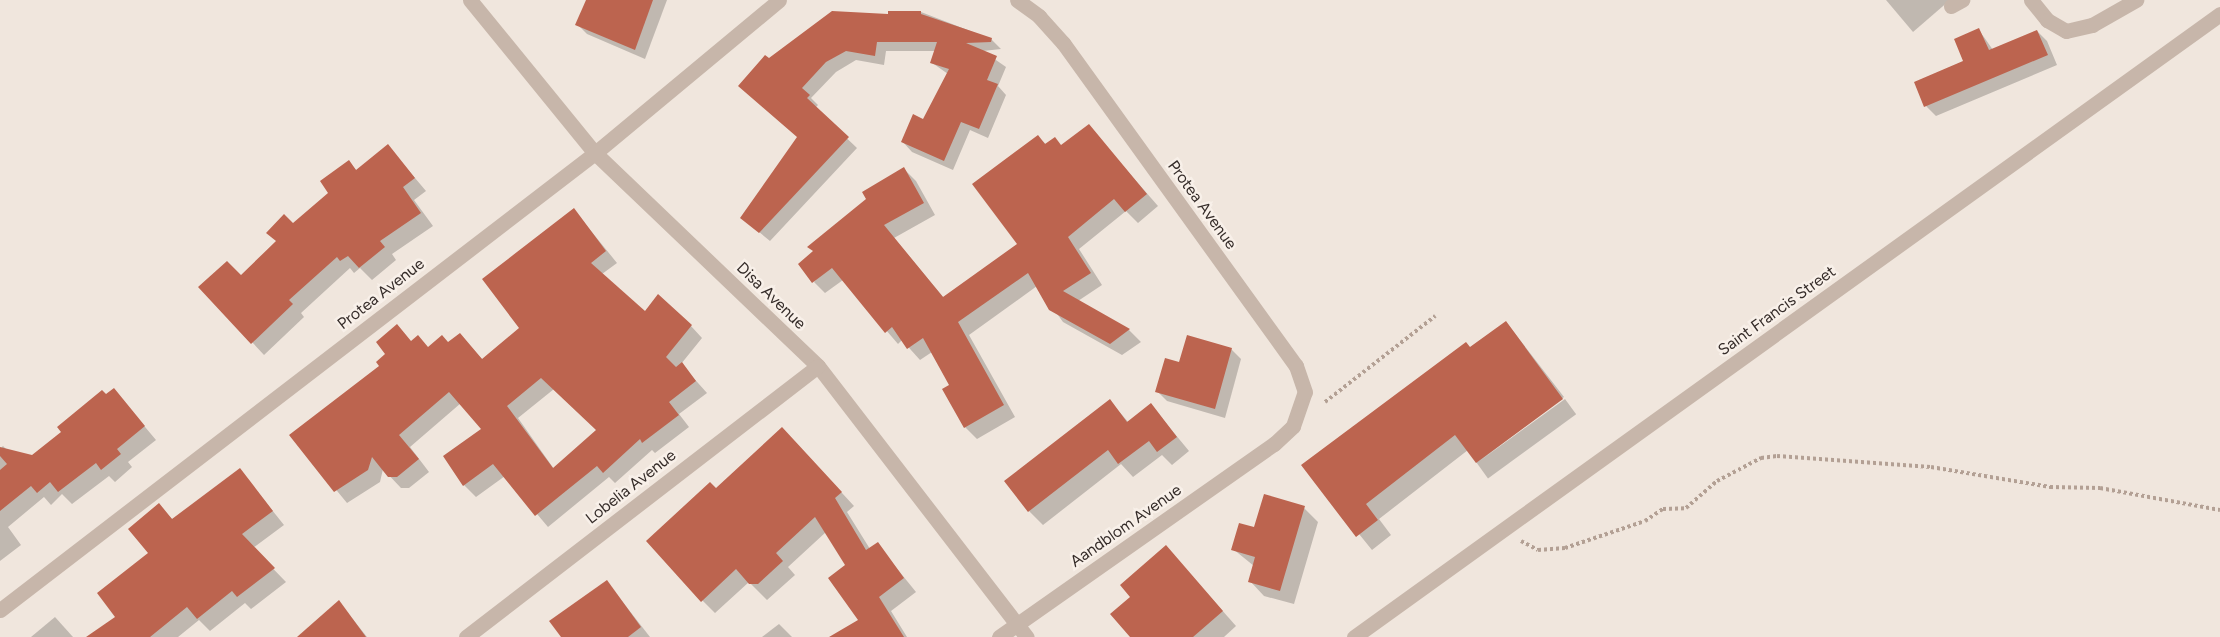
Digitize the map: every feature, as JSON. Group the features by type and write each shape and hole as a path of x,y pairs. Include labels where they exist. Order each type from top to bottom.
{"street":[{"name":"Disa Avenue","path":"470,0 595,153 818,366 1026,637"},
{"name":"Protea Avenue","path":"0,610 595,153 779,0"},
{"name":"Protea Avenue","path":"1017,0 1039,16 1063,43 1296,366 1305,392 1303,405 1293,426 1274,444"},
{"path":"2031,0 2047,20 2066,31 2092,25 2136,0"},
{"name":"Saint Francis Street","path":"1354,637 2220,14"},
{"name":"Lobelia Avenue","path":"466,637 818,366"},
{"name":"Aandblom Avenue","path":"999,637 1274,444"}],"path":[{"path":"1322,404 1435,316"},
{"path":"1510,536 1538,550 1565,548 1645,521 1663,509 1686,507 1717,481 1761,459 1777,456 1913,465 2050,486 2100,488 2220,510"}],"building":[{"path":"586,0 653,0 635,50 575,25"},
{"path":"832,11 888,14 888,11 921,11 921,14 992,38 991,42 966,43 997,56 987,80 998,84 979,129 961,122 944,161 901,142 913,114 923,119 949,69 930,63 937,42 877,42 875,56 846,51 826,62 802,88 810,95 807,98 849,137 759,233 740,218 797,137 738,86 765,55 769,58"},
{"path":"1979,28 1989,50 2037,30 2048,55 1924,107 1914,82 1963,61 1954,39"},
{"path":"1089,124 1147,194 1125,212 1114,199 1068,237 1091,273 1063,291 1130,329 1110,344 1049,310 1028,273 958,322 1004,405 964,428 942,389 949,385 923,338 907,349 892,327 885,333 832,268 812,283 798,264 813,251 807,247 866,199 862,192 904,167 924,203 884,225 943,297 1017,244 972,184 1038,135 1045,144 1055,137 1061,145"},
{"path":"388,144 415,178 403,187 421,213 380,241 385,247 359,268 348,256 340,261 337,257 289,300 293,304 251,344 198,287 227,261 241,275 276,241 266,233 284,214 293,223 328,193 320,181 349,160 356,170"},
{"path":"574,208 606,251 591,263 645,311 658,294 692,325 666,357 676,367 682,362 696,381 669,402 679,415 642,443 640,439 603,473 597,466 535,516 493,464 463,486 443,456 481,429 449,392 399,435 419,459 397,477 388,477 372,457 368,470 334,492 289,435 379,366 376,362 385,354 376,342 397,324 411,341 418,335 428,347 442,335 448,342 460,333 482,359 519,328 482,279","holes":["541,378 596,430 553,468 507,406"]},
{"path":"1506,321 1563,399 1476,463 1455,435 1366,504 1378,520 1356,537 1301,465 1466,342 1470,347"},
{"path":"1187,335 1232,348 1215,409 1155,392 1165,358 1179,362"},
{"path":"114,388 145,426 117,449 121,454 101,470 96,463 58,492 50,482 37,493 31,486 0,511 0,470 7,464 0,456 0,447 32,455 61,432 57,427 102,390 106,394"},
{"path":"1110,399 1127,422 1151,403 1177,437 1157,452 1149,441 1118,464 1108,450 1028,512 1004,481"},
{"path":"782,427 842,492 835,498 866,550 878,542 904,578 879,597 904,637 829,637 858,620 828,578 845,565 815,517 776,553 783,561 758,584 749,584 736,569 701,602 646,541 710,482 716,488"},
{"path":"240,468 273,511 242,534 275,568 237,597 232,591 197,619 187,607 150,637 86,637 115,617 97,593 148,553 128,529 159,503 172,519"},
{"path":"1264,494 1305,506 1280,591 1248,582 1255,557 1231,550 1239,523 1254,527"},
{"path":"1166,545 1223,611 1193,637 1130,637 1110,614 1130,597 1120,585"},
{"path":"607,580 641,627 628,637 561,637 549,621"},
{"path":"339,600 366,637 297,637"}]}
